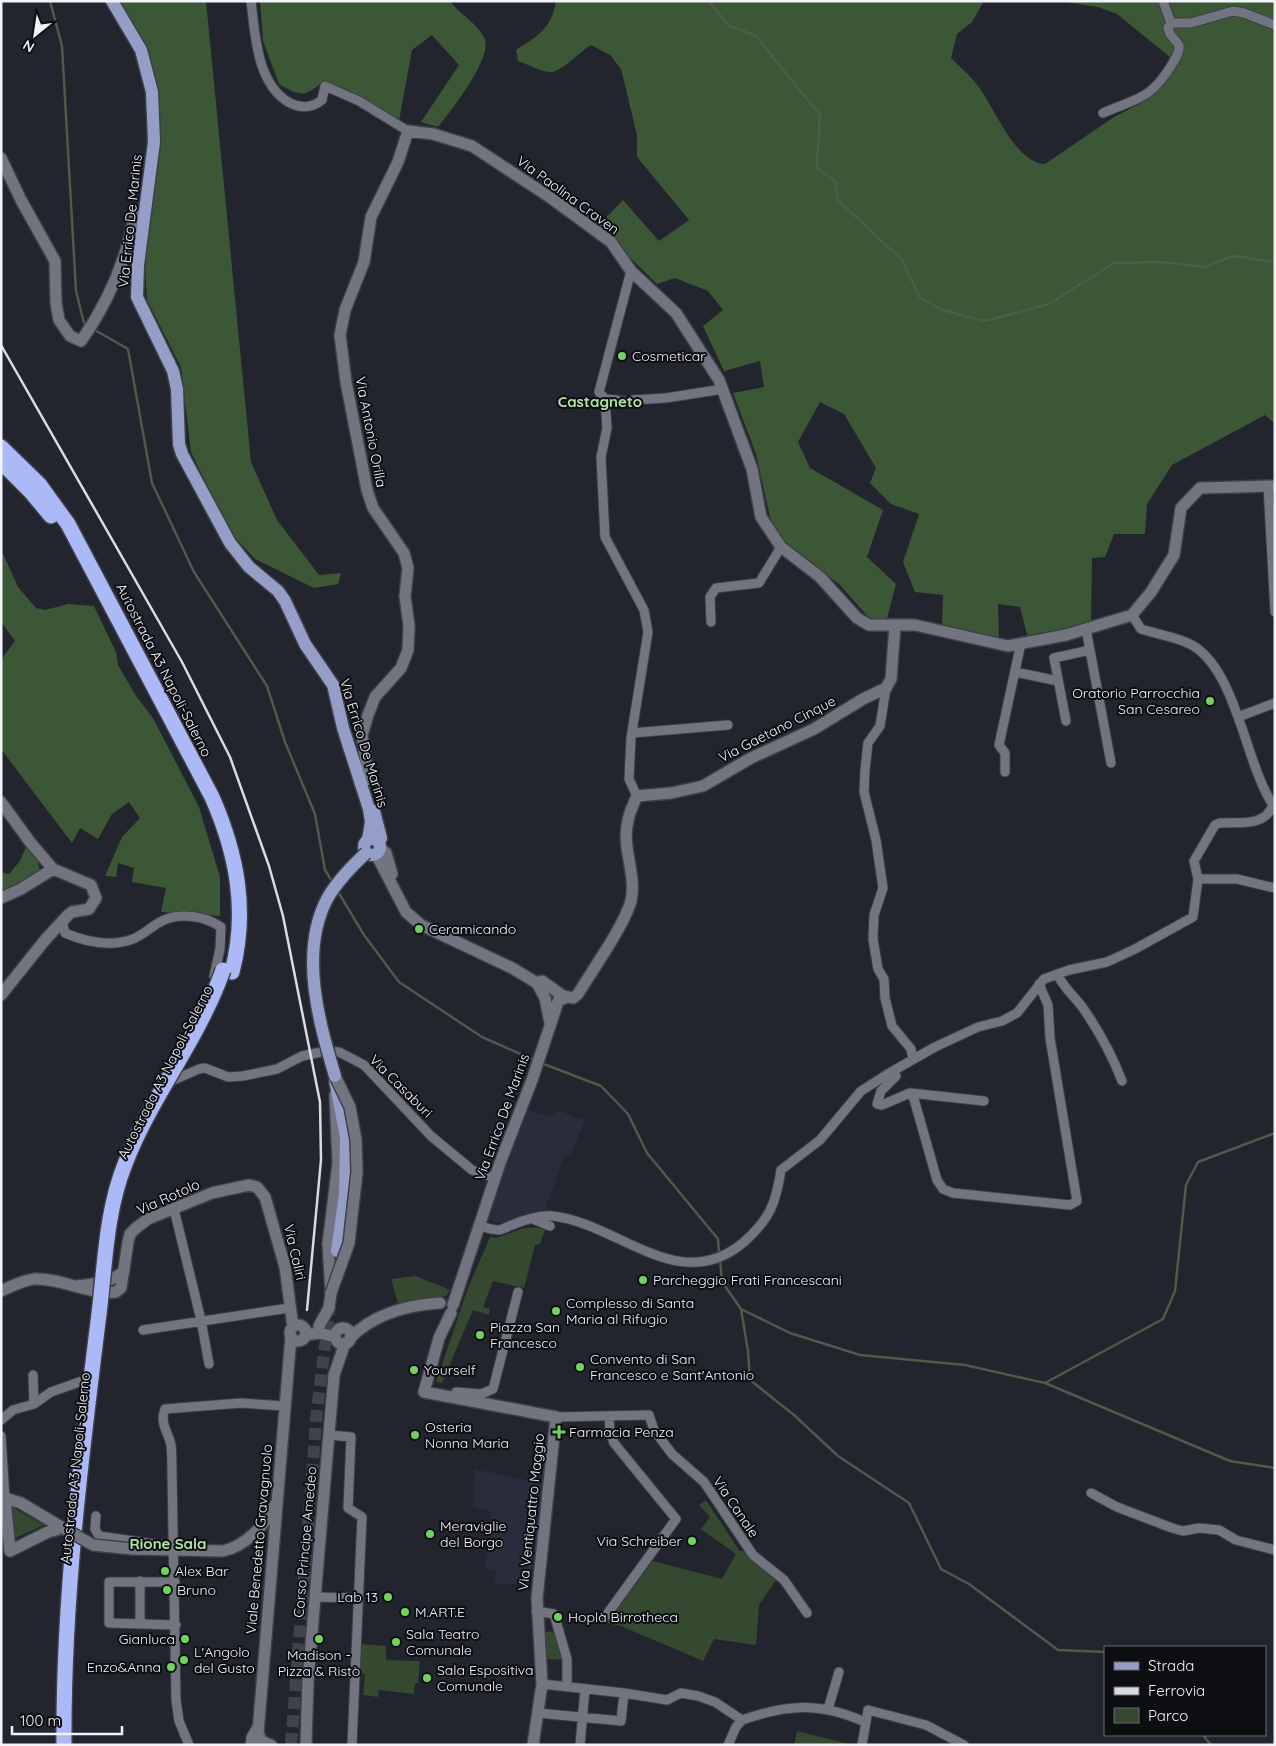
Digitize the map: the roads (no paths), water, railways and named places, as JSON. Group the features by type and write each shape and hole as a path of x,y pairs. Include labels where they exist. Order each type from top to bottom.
{"highway":[{"name":"Autostrada A3 Napoli-Salerno","path":"1,447 39,484 68,524 215,805 233,854 240,901 239,942 228,971 147,1117 124,1166 113,1206 78,1584 74,1745"},
{"name":"Autostrada A3 Napoli-Salerno","path":"1,462 37,498 60,529 205,807 220,843 228,880 231,919 228,971"},
{"name":"Autostrada A3 Napoli-Salerno","path":"64,1745 64,1668 68,1588 78,1489 103,1315"}],"main road":[{"name":"Via Errico De Marinis","path":"112,1 141,50 152,92 154,142 136,284 137,296 173,371 177,389 179,444 182,454 230,543 249,567 278,591 285,600 305,644 334,685 343,728 371,822 374,847"},
{"path":"337,1251 345,1195 346,1137 335,1076 325,1043 316,997 315,934 326,900 334,888 344,874 374,847"}],"street":[{"path":"251,1 256,40 264,68 273,89 286,101 304,108 315,105 322,100 326,86 359,101 408,130"},
{"path":"1103,113 1138,100 1159,84 1180,49 1170,34 1168,28 1171,23 1163,1"},
{"path":"1171,23 1191,23 1233,11 1244,13 1275,25"},
{"name":"Via Paolina Craven","path":"408,130 433,134 472,146 551,198 611,242 631,271 676,313 699,346 723,389 752,469 762,517 781,547 820,577 857,618 869,625 895,626"},
{"name":"Via Antonio Orilla","path":"361,786 368,776 362,735 368,715 376,697 401,668 408,650 409,626 405,596 408,568 404,553 373,508 366,490 346,382 341,329 345,310 364,262 371,217 398,162 408,130"},
{"path":"1,158 21,200 55,261 56,302 59,320 70,336 81,341 120,271 129,246 135,215 144,215"},
{"path":"536,983 542,980 567,997 573,998 578,994 625,917 631,900 632,883 627,842 627,821 637,796 629,779 632,733 648,632 644,610 605,537 601,457 607,428 605,399 599,392 631,271"},
{"path":"632,400 666,398 723,389"},
{"path":"605,399 617,400"},
{"path":"913,1059 911,1048 892,1026 885,998 884,980 878,969 873,940 874,915 883,888 876,840 864,792 868,743 880,726 886,688 891,679 895,626 915,625 1008,646 1086,629 1132,615 1152,592 1174,555 1181,508 1200,488 1271,486 1275,612"},
{"path":"711,622 710,597 716,588 759,583 781,547"},
{"path":"480,1226 500,1230 533,1219 552,1216 577,1222 660,1258 684,1263 708,1262 732,1252 758,1230 770,1213 777,1198 781,1170 820,1140 861,1091 913,1059 978,1027 1002,1021 1017,1013 1038,984 1057,974 1107,962 1143,945 1192,917 1198,879 1194,861 1216,825 1220,823 1257,822 1270,814 1273,805 1262,789 1238,717 1212,662 1192,645 1141,629 1132,615"},
{"path":"1086,629 1111,762"},
{"path":"1005,772 1006,753 999,745 1021,643"},
{"path":"1066,721 1054,658 1090,650"},
{"path":"1015,672 1058,682"},
{"name":"Via Gaetano Cinque","path":"637,796 703,786 751,758 814,729 863,699 886,688"},
{"path":"1238,717 1275,703"},
{"path":"632,733 728,725"},
{"path":"1,802 53,869 91,885 96,898 89,908 72,912 62,921 1,995"},
{"name":"Via Errico De Marinis","path":"374,847 398,900 412,917 443,936 512,968 536,983 545,998 550,1025 532,1080 497,1173 460,1289 445,1307 439,1338 424,1392 454,1397"},
{"path":"1,898 21,889 53,869"},
{"path":"1198,879 1237,879 1275,888"},
{"name":"Via Casaburi","path":"62,921 65,933 81,940 104,944 133,939 172,916 197,917 212,921 221,927 217,969 158,1087 199,1069 205,1068 228,1077 243,1076 277,1069 302,1056 326,1051 339,1052 364,1065 432,1136 472,1170 497,1173"},
{"path":"1057,974 1063,987 1073,996 1094,1024 1114,1060 1122,1081"},
{"path":"910,1093 914,1099 937,1180 943,1189 953,1193 1070,1204 1077,1201 1050,1038 1048,1004 1038,984"},
{"path":"550,1025 558,1001 567,997"},
{"path":"891,1072 896,1076 881,1091 877,1104 882,1105 910,1093 984,1101"},
{"path":"331,1293 349,1243 357,1172 356,1140 350,1107 335,1076"},
{"path":"319,1326 329,1308 331,1293 328,1244 338,1163 335,1076"},
{"name":"Via Rotolo","path":"1,1291 22,1281 36,1279 75,1286 117,1278 124,1271 130,1234 148,1219 212,1193 249,1185 257,1187"},
{"name":"Via Caliri","path":"257,1187 265,1197 276,1233 285,1267 289,1308 298,1331"},
{"path":"174,1209 201,1320 209,1364"},
{"path":"533,1219 550,1226"},
{"path":"518,1292 493,1388 481,1394 456,1392 454,1397 556,1417"},
{"name":"Corso Principe Amedeo","path":"304,1743 328,1435 334,1375 344,1335 380,1317 424,1305 445,1307"},
{"path":"143,1330 289,1308"},
{"path":"329,1308 344,1335"},
{"path":"298,1331 319,1326 344,1335"},
{"path":"298,1331 344,1335"},
{"name":"Viale Benedetto Gravagnuolo","path":"257,1745 285,1406 298,1331"},
{"path":"33,1375 34,1404"},
{"path":"1,1420 13,1410 34,1404 51,1392 82,1381"},
{"path":"189,1745 179,1721 176,1700 171,1442 165,1433 165,1409 241,1403 285,1406"},
{"name":"Via Canale","path":"556,1417 649,1415 654,1430 672,1454 704,1482 753,1556 784,1580 807,1613"},
{"path":"605,1617 676,1519 614,1443 610,1432 609,1416"},
{"name":"Via Ventiquattro Maggio","path":"533,1745 542,1684 536,1611 556,1417"},
{"path":"328,1435 351,1437 348,1508 362,1517 352,1745"},
{"path":"1,1436 10,1551"},
{"path":"5,1492 93,1545 132,1549 223,1551 241,1544 257,1531 271,1513 277,1501"},
{"path":"1091,1493 1117,1507 1172,1528 1183,1531 1199,1528 1219,1530 1236,1540 1275,1550"},
{"path":"96,1516 94,1529 99,1536 166,1545 174,1550"},
{"path":"1,1560 10,1551 48,1532 63,1528"},
{"path":"257,1531 268,1531 275,1539"},
{"path":"140,1581 140,1624"},
{"path":"175,1582 109,1582 109,1615 110,1623 176,1625"},
{"path":"315,1597 358,1598"},
{"path":"536,1611 554,1614 567,1659 567,1686"},
{"path":"828,1709 839,1672"},
{"path":"542,1684 667,1700 681,1693 698,1696 715,1702 742,1720"},
{"path":"580,1745 585,1689"},
{"path":"538,1713 621,1720 624,1693"},
{"path":"728,1745 736,1727 742,1720 793,1706 828,1709 865,1722"},
{"path":"862,1745 868,1710 926,1725 964,1745"},
{"path":"250,1745 251,1737 258,1728"},
{"path":"258,1728 264,1743 271,1745"}],"waterway":[{"path":"50,1 62,46 76,291 84,323 88,326"},
{"path":"709,1 728,25 756,36 820,115 817,168 835,181 838,200 902,260 920,298 942,310 985,321 1049,304 1114,263 1161,262 1204,267 1233,256 1275,262"},
{"path":"93,329 128,349 152,483 194,572 267,686 285,742 315,814 325,870 333,883"},
{"path":"337,890 364,935 399,982 482,1037 534,1060"},
{"path":"541,1063 601,1086 628,1114 647,1153 718,1239 719,1254"},
{"path":"720,1259 722,1282 741,1309 790,1333 860,1355 965,1365 1045,1383 1163,1319 1175,1291 1186,1185 1198,1162 1275,1133"},
{"path":"741,1309 748,1351 750,1380 794,1415 838,1456 909,1503 941,1569 969,1584 1058,1650 1104,1652"},
{"path":"1045,1383 1230,1461 1275,1468"},
{"path":"1204,1736 1211,1745"}],"tunnel":[{"path":"617,400 632,400"},
{"path":"291,1745 317,1409 330,1307"}],"railway":[{"path":"1,345 182,662 230,757 269,866 283,916 320,1102 321,1160 307,1310"}],"place":[{"name":"Cosmeticar","path":"622,356"},
{"name":"Oratorio Parrocchia San Cesareo","path":"1210,701"},
{"name":"Ceramicando","path":"419,929"},
{"name":"Parcheggio Frati Francescani","path":"643,1280"},
{"name":"Complesso di Santa Maria al Rifugio","path":"556,1311"},
{"name":"Piazza San Francesco","path":"480,1335"},
{"name":"Convento di San Francesco e Sant'Antonio","path":"580,1367"},
{"name":"Yourself","path":"414,1370"},
{"name":"Farmacia Penza","path":"559,1432"},
{"name":"Osteria Nonna Maria","path":"415,1435"},
{"name":"Meraviglie del Borgo","path":"430,1534"},
{"name":"Via Schreiber","path":"692,1541"},
{"name":"Alex Bar","path":"165,1571"},
{"name":"Bruno","path":"167,1590"},
{"name":"Lab 13","path":"388,1597"},
{"name":"M.ART.E","path":"405,1612"},
{"name":"Hoplà Birrotheca","path":"558,1617"},
{"name":"Gianluca","path":"185,1639"},
{"name":"Madison - Pizza & Ristò","path":"319,1639"},
{"name":"Sala Teatro Comunale","path":"396,1642"},
{"name":"L'Angolo del Gusto","path":"184,1660"},
{"name":"Enzo&Anna","path":"171,1667"},
{"name":"Sala Espositiva Comunale","path":"427,1678"}],"district":[{"name":"Castagneto","path":"600,402"},
{"name":"Rione Sala","path":"168,1544"}]}
